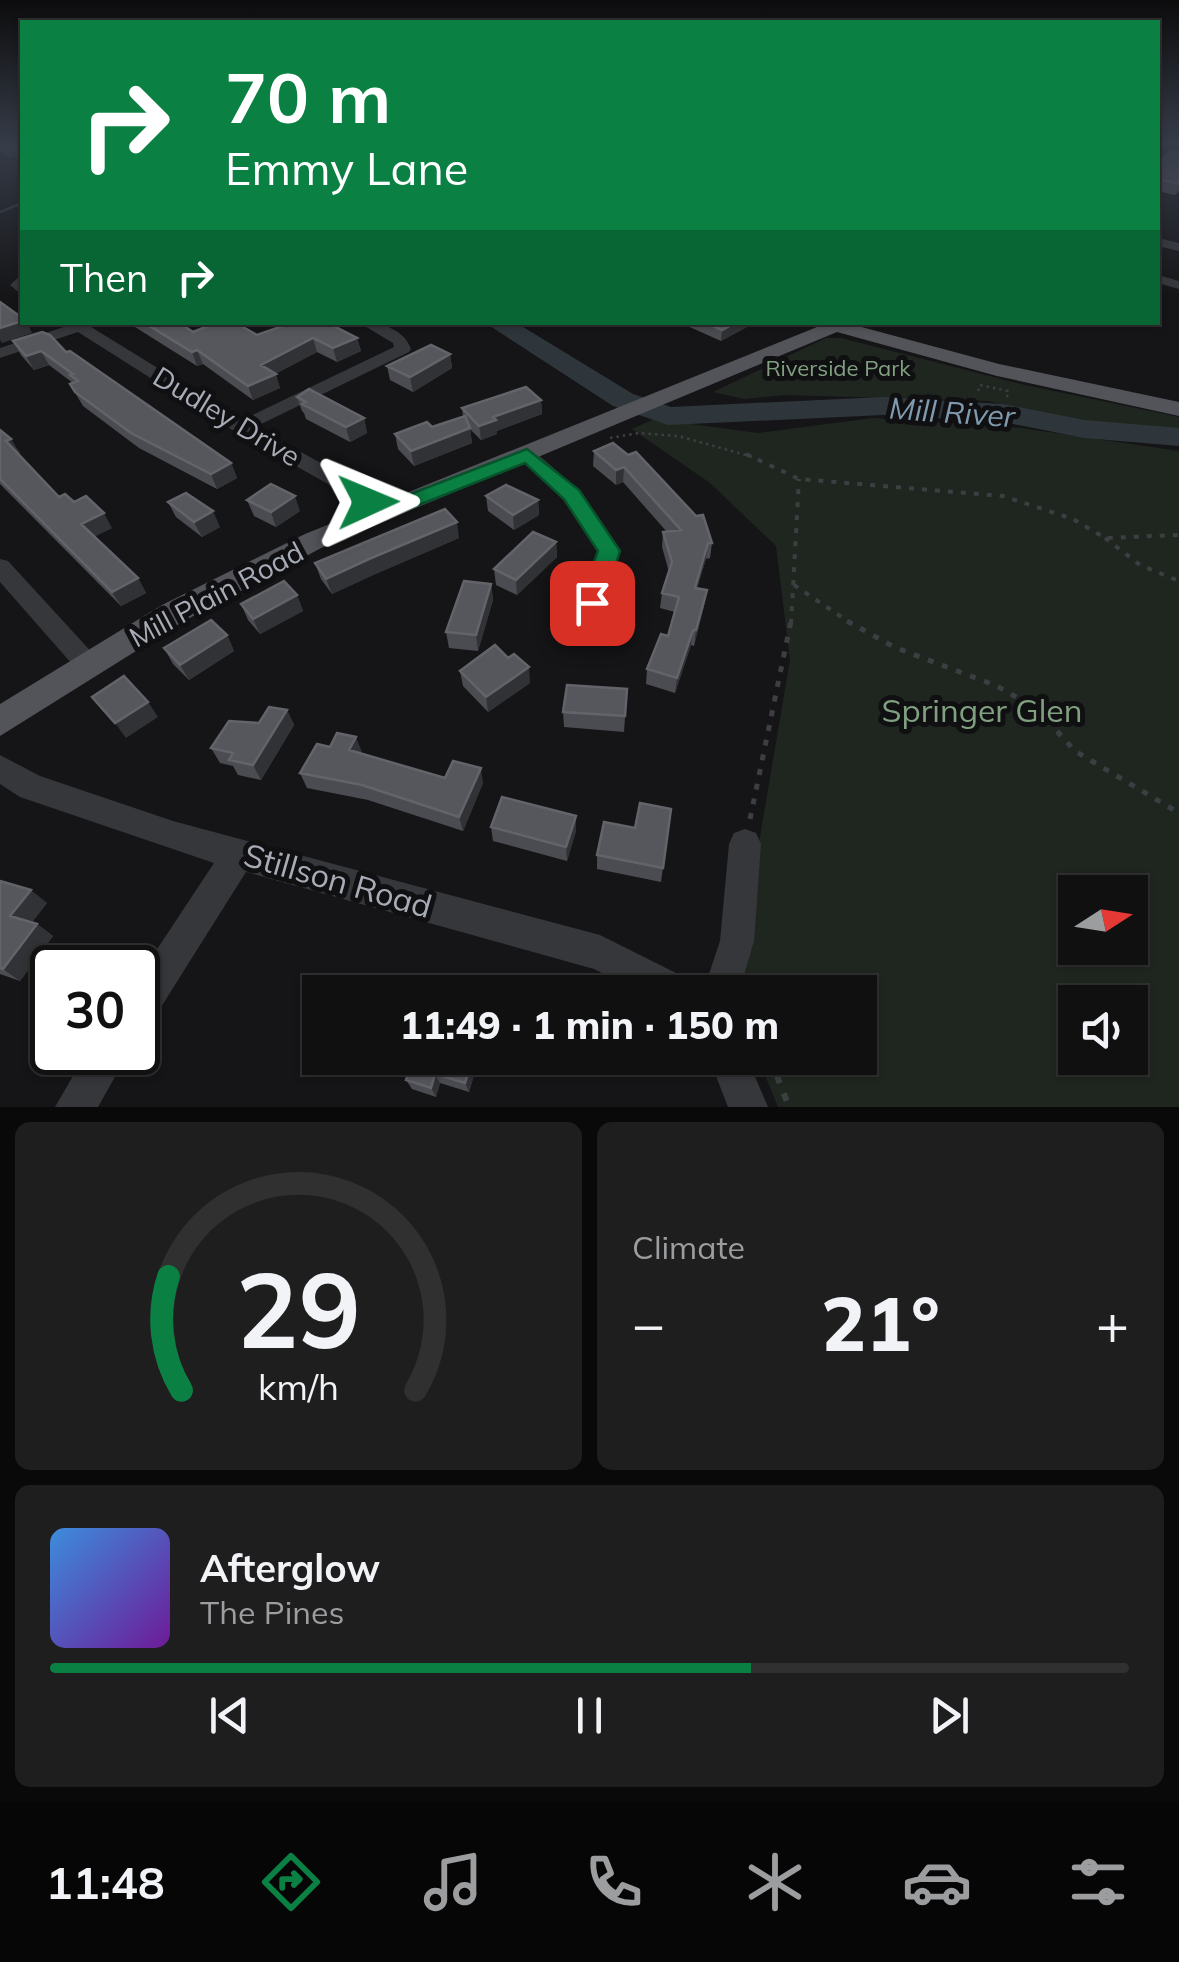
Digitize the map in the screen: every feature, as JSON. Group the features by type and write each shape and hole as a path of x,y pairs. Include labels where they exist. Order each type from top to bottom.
{"main road":[{"name":"Mill Plain Road","path":"0,722 88,665 242,575 378,514 703,383 828,325"},
{"path":"834,325 997,370 1179,409"}],"street":[{"path":"0,353 75,325"},
{"name":"Dudley Drive","path":"75,325 241,427 356,491 378,514"},
{"path":"241,427 402,348 400,340 370,325"},
{"path":"527,455 572,495 609,551 584,629"},
{"path":"0,567 88,665"},
{"name":"Stillson Road","path":"0,768 30,787 174,836 600,953 642,975"},
{"path":"726,975 737,942 745,844"},
{"path":"160,976 240,852"},
{"path":"75,1107 95,1075"},
{"path":"735,1075 748,1107"}],"path":[{"path":"981,380 1008,385"},
{"path":"978,391 980,385 1008,392 1007,398"},
{"path":"608,437 622,440 636,432 720,445 778,465 798,478 1003,496 1073,519 1140,565 1179,581"},
{"path":"745,844 794,612 798,478"},
{"path":"1105,538 1179,535"},
{"path":"794,585 838,616 894,647 997,686 1036,709 1075,751 1179,813"},
{"path":"777,1075 790,1107"}],"green space":[{"name":"Riverside Park","path":"826,338 841,338 1025,385 1179,417 1179,432 1100,426 988,401 786,395 744,399 713,392"},
{"name":"Springer Glen","path":"873,418 1021,428 1179,451 1179,1107 778,1107 765,1075 877,1075 877,975 741,975 753,878 790,660 776,546 710,483 632,429 654,419 758,433"}],"building":[{"path":"0,302 20,317 20,322 0,328"},
{"path":"148,325 182,325 193,332 210,325 239,325 257,335 285,325 332,325 357,338 333,348 313,338 261,365 276,374 248,386 197,350 192,352"},
{"path":"42,332 231,463 211,474 131,433 75,392 70,384 78,381 70,375 73,374 41,351 26,356 13,341"},
{"path":"431,345 450,354 410,377 387,366"},
{"path":"526,387 541,400 479,426 462,408"},
{"path":"309,389 364,418 346,427 302,404 306,402 297,397"},
{"path":"465,416 470,428 411,451 395,434 427,422 432,427"},
{"path":"0,430 59,497 65,494 74,502 86,496 104,513 81,524 138,578 112,592 0,479"},
{"path":"613,443 628,455 636,452 696,516 703,515 712,543 708,543 695,588 707,590 677,678 647,669 661,634 668,636 679,597 662,593 672,562 663,532 681,530 624,467 616,470 594,451"},
{"path":"271,484 295,496 271,512 247,500"},
{"path":"506,485 538,500 513,515 486,496"},
{"path":"186,493 213,511 194,522 168,502"},
{"path":"445,509 457,522 326,579 315,563"},
{"path":"533,532 556,542 516,580 494,569"},
{"path":"284,581 297,595 253,619 241,604"},
{"path":"464,581 491,584 476,635 446,632"},
{"path":"211,620 227,635 180,665 164,648"},
{"path":"495,645 508,658 514,654 529,667 486,697 460,671"},
{"path":"124,676 148,702 115,723 92,697"},
{"path":"567,685 627,689 625,716 563,712"},
{"path":"269,707 287,710 253,765 229,760 233,753 211,748 229,721 259,723"},
{"path":"337,733 356,737 349,750 445,778 453,761 481,768 459,817 362,785 300,773 317,744 330,747"},
{"path":"502,797 576,816 566,847 491,827"},
{"path":"640,803 671,809 663,868 597,855 604,822 635,828"},
{"path":"0,881 31,890 10,916 37,924 3,969 0,968"},
{"path":"408,1075 435,1075 431,1088 406,1080"},
{"path":"438,1075 468,1075 465,1083"}],"waterway":[{"name":"Mill River","path":"0,212 20,204"},
{"name":"Mill River","path":"501,325 623,400 668,416 883,406 1003,413 1084,429 1179,437"}],"route":[{"path":"368,502 378,514 527,455 572,495 609,551 592,603"}]}
